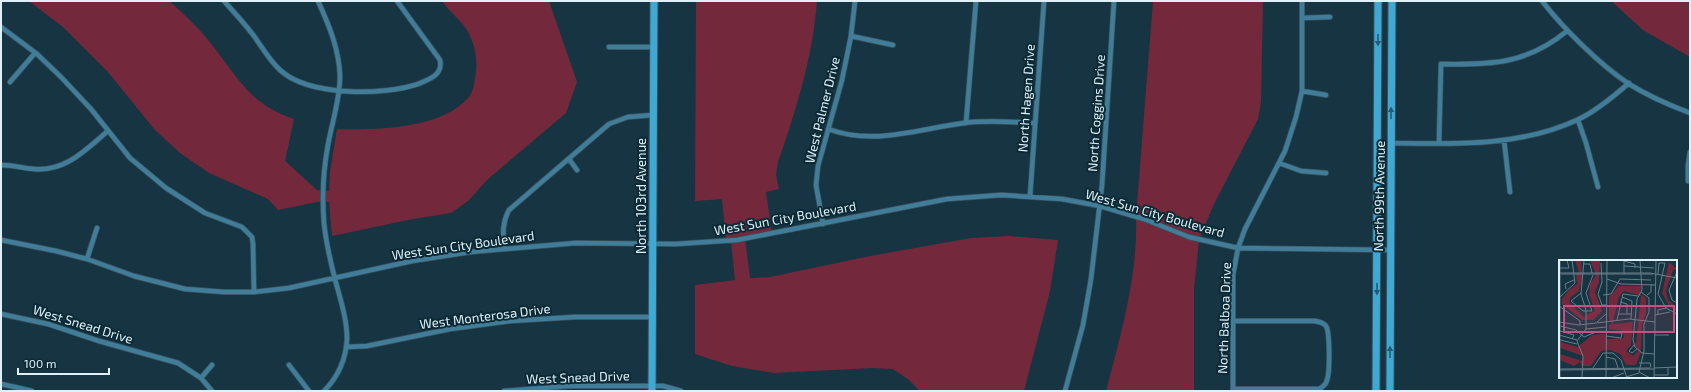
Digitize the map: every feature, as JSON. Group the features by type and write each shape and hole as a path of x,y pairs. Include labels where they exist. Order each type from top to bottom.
{"main road":[{"name":"North 103rd Avenue","path":"652,388 654,1"},
{"name":"North 99th Avenue","path":"1376,391 1378,1"},
{"name":"North 99th Avenue","path":"1390,391 1392,1"},
{"path":"1378,196 1391,196"},
{"path":"1376,371 1390,370"}],"street":[{"path":"224,1 253,35 273,64 297,81 308,85 340,90 373,92 391,91 426,81 438,73 441,65 440,60 398,1"},
{"path":"318,1 329,24 336,47 339,66 340,90 328,143 323,180 325,232 346,325 346,347 338,371 333,381 324,391"},
{"name":"West Palmer Drive","path":"823,224 816,185 818,166 842,80 851,36 855,1"},
{"path":"966,123 976,1"},
{"name":"North Hagen Drive","path":"1030,196 1044,1"},
{"name":"North Coggins Drive","path":"1065,391 1089,298 1100,206 1114,1"},
{"name":"North Balboa Drive","path":"1232,390 1234,275 1238,248 1245,229 1279,164 1290,138 1302,91 1302,1"},
{"path":"1542,1 1567,31 1629,83 1672,106 1690,113"},
{"path":"1302,18 1330,17"},
{"path":"1,27 35,53 61,77 91,110 130,158 166,188 205,213 242,227 248,232 252,237 253,244 254,292"},
{"path":"1439,143 1441,64 1479,64 1512,60 1553,43 1567,31"},
{"path":"851,36 893,45"},
{"path":"609,47 653,47"},
{"path":"10,82 35,53"},
{"path":"1391,143 1439,143 1504,140 1534,134 1578,120 1612,97 1629,83"},
{"path":"1302,91 1326,95"},
{"path":"504,248 504,219 510,210 609,124 628,117 653,115"},
{"path":"1578,120 1598,188"},
{"path":"828,129 855,136 874,137 897,135 966,123 1035,123"},
{"path":"1,164 35,169 51,169 63,166 77,157 108,131"},
{"path":"1504,140 1510,192"},
{"path":"1688,181 1690,152"},
{"path":"569,159 577,170"},
{"path":"1279,164 1301,171 1326,173"},
{"name":"West Sun City Boulevard","path":"1,240 36,246 87,260 134,276 185,289 218,292 254,292 289,288 419,260 504,248 576,243 653,244 737,240 947,199 1002,195 1062,199 1100,206 1144,219 1189,237 1238,248 1390,250"},
{"path":"87,260 98,228"},
{"name":"West Snead Drive","path":"1,314 48,324 99,342 178,363 200,378 212,391"},
{"name":"West Monterosa Drive","path":"346,347 367,346 450,329 510,321 575,317 652,317"},
{"path":"1232,390 1319,389 1324,386 1328,379 1328,332 1322,323 1314,321 1233,321"},
{"path":"200,378 212,365"},
{"path":"289,365 309,391"},
{"path":"1,384 32,391"},
{"name":"West Snead Drive","path":"504,391 570,386 652,388 664,386 681,391"}],"shaded area":[{"path":"29,1 169,1 199,30 254,97 278,113 294,119 285,161 317,190 329,191 330,171 337,129 388,128 425,122 456,108 470,96 474,86 476,73 476,56 473,44 466,29 442,1 549,1 577,82 566,113 488,179 468,201 451,213 413,219 332,236 329,202 317,202 278,210 268,199 209,173 180,153 155,130 107,71 63,27"},
{"path":"696,1 817,1 808,63 778,162 776,175 779,189 766,192 772,233 745,238 750,278 770,277 870,256 971,238 1010,236 1058,240 1050,291 1024,391 920,391 909,380 893,369 872,368 774,373 732,366 695,354 695,285 735,280 731,241 726,241 722,199 695,201"},
{"path":"1153,1 1263,1 1261,102 1258,119 1213,206 1199,240 1194,289 1194,391 1106,391 1127,305 1134,261 1136,217"},
{"path":"1611,1 1690,1 1690,57 1643,30"}]}
